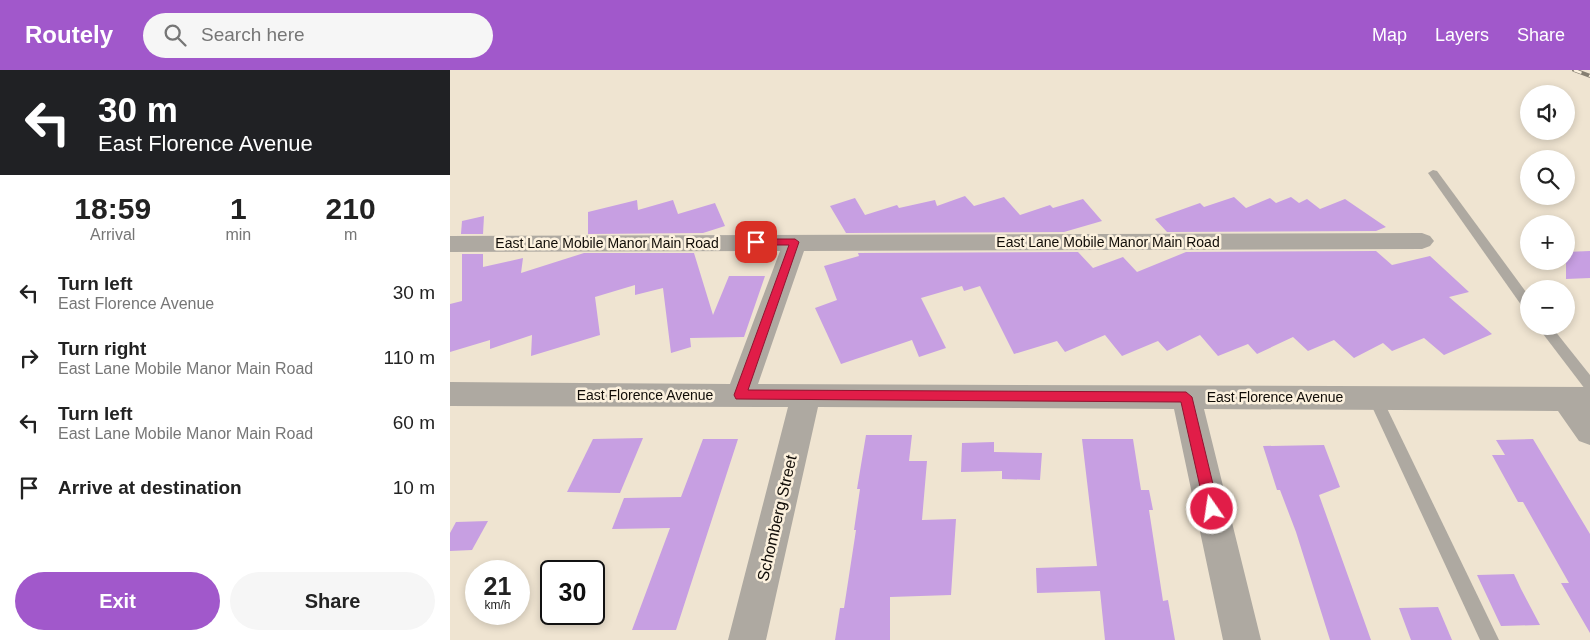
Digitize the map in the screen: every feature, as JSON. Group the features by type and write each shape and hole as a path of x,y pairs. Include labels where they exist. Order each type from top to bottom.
{"street":[{"name":"East Lane Mobile Manor Main Road","path":"450,244 1422,241"},
{"path":"740,395 795,242"},
{"name":"East Florence Avenue","path":"450,394 1375,398 1582,394"},
{"path":"1582,394 1590,432"},
{"name":"Schomberg Street","path":"747,640 806,396"},
{"path":"1186,397 1242,640"}],"lane":[{"path":"1433,173 1520,294"},
{"path":"1548,335 1582,394"},
{"path":"1375,398 1490,640"}],"building":[{"path":"965,196 974,206 1004,197 1020,215 1050,205 1053,208 1083,199 1102,221 1064,232 846,233 830,206 855,198 865,215 897,205 899,208 935,200 937,206"},
{"path":"1234,197 1246,208 1270,198 1276,203 1291,197 1299,203 1307,199 1320,209 1345,199 1386,227 1376,231 1167,232 1155,219 1200,203 1204,207"},
{"path":"637,200 638,210 673,200 678,214 715,203 725,226 703,233 588,234 588,212"},
{"path":"484,216 483,234 461,234 462,221"},
{"path":"1376,251 1392,265 1430,256 1469,292 1449,297 1492,334 1444,355 1424,338 1392,351 1383,343 1354,358 1334,340 1308,351 1293,337 1257,354 1248,344 1218,356 1200,335 1167,351 1158,341 1122,356 1105,335 1065,352 1057,341 1014,354 980,286 964,291 962,286 921,298 946,348 919,357 912,340 841,364 815,308 837,300 824,266 859,256 858,253 1078,252 1093,268 1123,257 1137,272 1186,252"},
{"path":"1590,251 1590,278 1566,279 1566,270 1575,270 1575,252"},
{"path":"584,253 694,253 713,315 729,276 765,276 744,337 690,338 691,347 671,353 663,288 635,295 635,285 595,297 600,335 531,356 532,335 490,349 490,340 450,352 450,304 462,301 462,254 483,254 483,267 523,258 521,273"},
{"path":"866,435 912,435 909,461 927,461 922,520 956,519 951,595 890,597 890,640 835,640 840,608 844,608 856,530 854,530 860,489 857,489"},
{"path":"643,438 620,493 567,492 593,439"},
{"path":"703,439 738,439 676,630 632,630 670,528 612,529 624,498 681,497"},
{"path":"1082,439 1133,439 1141,490 1149,490 1153,510 1149,510 1163,601 1168,600 1175,640 1105,640 1100,591 1037,593 1036,568 1097,566"},
{"path":"1533,439 1590,534 1590,633 1561,583 1569,583 1523,502 1518,502 1492,455 1505,455 1496,440"},
{"path":"994,442 994,452 1042,453 1040,480 1002,479 1002,471 961,472 962,443"},
{"path":"1324,445 1340,487 1319,495 1371,640 1330,640 1296,532 1280,490 1277,490 1263,446"},
{"path":"488,521 472,550 450,551 450,533 456,522"},
{"path":"1514,574 1540,625 1501,626 1477,575"},
{"path":"1438,607 1452,640 1411,640 1399,608"}],"railway":[{"path":"1574,70 1590,76"}],"route":[{"path":"756,242 795,242 780,279 740,395 1186,397 1212,509"}]}
